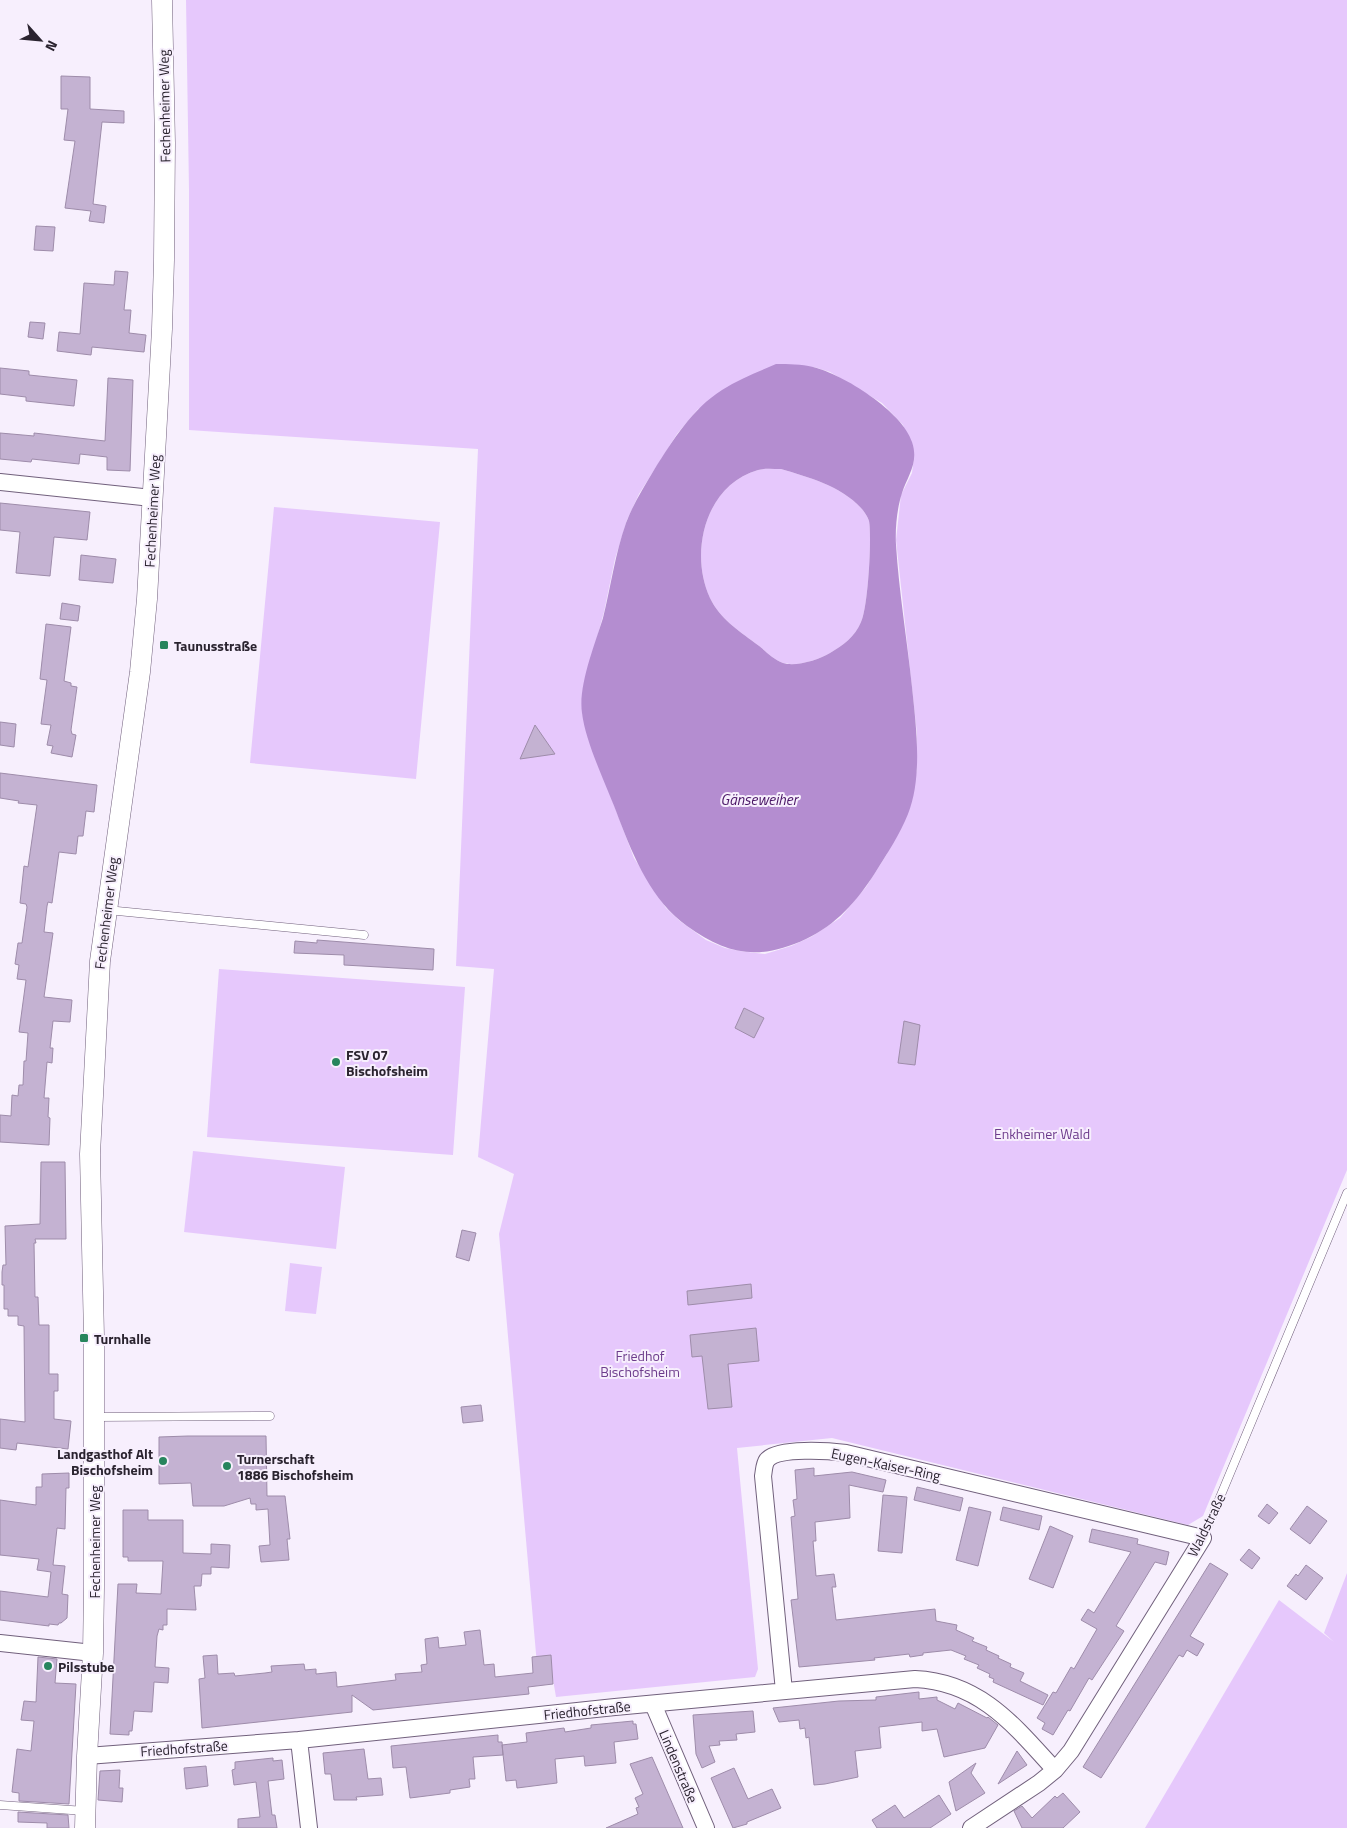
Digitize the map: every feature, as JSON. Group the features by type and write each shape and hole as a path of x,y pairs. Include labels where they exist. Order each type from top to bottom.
{"street":[{"name":"Fechenheimer Weg","path":"85,1820 94,1653 94,1337 90,1154 96,1004 106,910 140,672 147,599 162,329 164,251 165,143 162,0"},
{"path":"0,482 152,498"},
{"name":"Eugen-Kaiser-Ring","path":"784,1691 763,1476 767,1461 774,1455 812,1451 846,1453 1203,1538"},
{"name":"Waldstraße","path":"971,1828 1055,1770 1071,1751 1203,1538"},
{"path":"0,1643 94,1653"},
{"name":"Friedhofstraße","path":"87,1756 299,1740 915,1679 950,1685 975,1695 1001,1713 1055,1770"},
{"name":"Lindenstraße","path":"653,1704 706,1828"},
{"path":"299,1740 309,1828"}],"lane":[{"path":"106,910 364,935"},
{"name":"Waldstraße","path":"1203,1538 1347,1193"},
{"path":"94,1417 270,1416"},
{"path":"0,1805 85,1820"}],"green space":[{"name":"Enkheimer Wald","path":"186,0 1347,0 1347,1170 1203,1516 1188,1525 832,1438 737,1448 758,1669 755,1677 556,1697 552,1674 538,1676 499,1234 514,1174 478,1157 494,969 456,966 478,449 189,430 189,190","holes":["814,367 830,372 882,403 903,425 914,456 912,473 901,495 896,540 917,734 917,770 887,854 866,887 840,918 811,937 791,946 765,954 740,951 725,948 706,940 680,921 666,908 634,858 590,741 582,712 583,689 604,612 615,559 627,520 639,494 677,434 698,409"]},
{"path":"781,469 824,483 853,500 865,512 870,529 866,603 861,622 848,640 830,653 813,660 794,664 783,663 775,659 724,618 710,598 704,580 701,561 706,523 714,505 725,490 740,478 758,470"},
{"path":"274,507 440,522 416,779 250,763"},
{"name":"FSV 07 Bischofsheim","path":"219,969 465,987 453,1155 207,1137"},
{"path":"193,1151 345,1167 336,1249 184,1232"},
{"path":"290,1263 322,1267 316,1314 285,1311"},
{"path":"1347,1573 1347,1828 1145,1828 1279,1600 1334,1642 1324,1633"}],"water":[{"name":"Gänseweiher","path":"776,364 804,365 840,377 885,407 906,430 912,442 914,449 913,463 900,499 896,539 915,718 917,767 913,799 905,821 875,873 845,911 827,927 789,946 758,952 744,952 716,943 687,926 675,916 654,891 631,849 598,766 584,725 581,702 585,678 603,618 626,523 654,470 676,437 701,406 728,386","holes":["781,469 824,483 853,500 868,519 870,529 869,572 866,603 861,622 848,640 830,653 813,660 794,664 783,663 775,659 724,618 710,598 704,580 701,561 706,523 714,505 725,490 740,478 758,470"]}],"building":[{"path":"61,76 90,77 90,109 124,111 124,123 102,122 93,204 106,206 104,223 89,221 91,211 65,208 75,141 64,140 68,109 61,109"},
{"path":"36,226 55,227 53,251 34,250"},
{"path":"115,271 128,272 124,310 131,310 129,333 146,335 144,352 92,347 91,355 57,351 59,332 80,334 84,283 114,285"},
{"path":"30,322 45,323 43,339 28,337"},
{"path":"0,368 29,371 29,375 77,380 74,406 26,401 26,397 0,394"},
{"path":"108,378 133,380 130,471 107,470 107,457 80,454 79,464 32,459 31,462 0,459 0,433 34,436 34,433 105,441"},
{"path":"0,503 90,512 87,540 54,537 50,576 16,573 20,532 0,530"},
{"path":"81,555 116,559 113,583 79,580"},
{"path":"62,603 80,606 78,621 60,619"},
{"path":"46,624 71,627 64,681 71,683 71,686 77,687 71,730 72,734 76,735 72,757 51,753 53,746 47,745 51,725 41,724 47,680 40,679"},
{"path":"0,722 16,724 14,747 0,745"},
{"path":"535,725 555,754 520,759"},
{"path":"0,773 97,785 94,812 86,811 83,836 78,836 76,854 59,852 52,903 48,902 47,906 44,932 53,933 44,997 72,1000 70,1022 53,1021 50,1048 53,1048 52,1063 47,1062 44,1098 49,1098 49,1145 0,1142 0,1115 11,1116 12,1095 18,1096 19,1085 23,1085 24,1061 26,1061 28,1033 19,1032 26,980 17,979 19,965 15,964 18,943 22,943 27,907 26,904 20,903 24,866 28,867 37,805 18,803 19,801 0,798"},
{"path":"317,940 434,949 433,970 344,965 344,955 294,953 295,941 317,943"},
{"path":"744,1008 764,1018 754,1038 735,1028"},
{"path":"904,1021 920,1025 915,1065 898,1063"},
{"path":"41,1162 65,1162 66,1239 35,1239 35,1297 38,1297 39,1325 49,1325 49,1374 58,1374 58,1391 54,1391 54,1419 71,1421 68,1449 17,1443 16,1450 0,1448 0,1419 25,1422 24,1326 18,1325 18,1316 8,1316 8,1309 4,1309 2,1272 3,1265 6,1265 5,1226 40,1224"},
{"path":"462,1230 476,1233 469,1261 456,1257"},
{"path":"751,1284 752,1298 688,1305 687,1291"},
{"path":"756,1328 759,1361 728,1364 732,1407 708,1409 702,1356 692,1357 690,1335"},
{"path":"481,1405 483,1421 463,1423 461,1407"},
{"path":"266,1436 267,1496 285,1496 290,1539 287,1539 289,1560 261,1562 259,1546 270,1545 268,1509 256,1510 256,1504 251,1504 250,1498 224,1506 193,1506 191,1483 159,1484 159,1437"},
{"path":"814,1468 814,1476 852,1472 886,1480 883,1492 849,1485 850,1518 815,1522 816,1541 813,1541 816,1576 834,1574 836,1587 832,1587 836,1620 935,1609 936,1621 957,1625 956,1630 974,1638 972,1641 987,1647 986,1650 1011,1664 1010,1667 1024,1673 1020,1681 1048,1695 1043,1705 993,1682 994,1679 989,1677 990,1674 977,1668 979,1665 964,1659 966,1656 951,1650 923,1653 923,1655 910,1657 909,1654 874,1658 875,1660 799,1667 791,1600 798,1599 791,1517 795,1516 793,1500 797,1499 795,1470"},
{"path":"69,1473 69,1488 66,1488 65,1529 57,1528 53,1565 65,1566 62,1594 68,1595 67,1618 58,1625 49,1624 49,1626 0,1620 0,1591 48,1597 51,1572 37,1570 39,1559 0,1555 0,1500 36,1505 36,1487 42,1487 42,1474"},
{"path":"917,1487 963,1498 960,1511 914,1500"},
{"path":"883,1495 907,1497 902,1553 878,1551"},
{"path":"1267,1504 1278,1513 1269,1524 1258,1516"},
{"path":"1307,1506 1327,1521 1310,1544 1290,1529"},
{"path":"969,1507 991,1512 978,1566 956,1560"},
{"path":"1003,1507 1042,1516 1039,1530 1000,1520"},
{"path":"123,1510 148,1510 148,1520 183,1520 183,1553 211,1554 211,1544 230,1545 229,1568 211,1567 211,1574 202,1574 201,1586 194,1586 196,1610 167,1609 167,1625 163,1625 163,1630 159,1629 157,1636 155,1667 169,1668 168,1683 154,1682 152,1712 134,1711 132,1731 129,1731 129,1735 110,1734 118,1584 137,1584 136,1593 161,1594 163,1561 128,1561 128,1557 123,1557"},
{"path":"1050,1526 1073,1536 1053,1588 1029,1579"},
{"path":"1092,1529 1138,1539 1137,1544 1169,1552 1166,1565 1155,1562 1116,1626 1124,1631 1092,1680 1089,1678 1070,1711 1068,1710 1053,1735 1042,1729 1045,1723 1037,1718 1053,1692 1056,1693 1071,1667 1074,1669 1097,1629 1081,1620 1088,1609 1094,1613 1131,1552 1089,1542"},
{"path":"1249,1549 1260,1558 1252,1569 1240,1560"},
{"path":"1210,1563 1228,1574 1190,1636 1204,1644 1197,1656 1187,1650 1183,1657 1179,1655 1101,1778 1083,1767"},
{"path":"1306,1565 1323,1578 1306,1600 1287,1586"},
{"path":"480,1630 484,1665 494,1664 495,1677 533,1673 532,1657 551,1655 553,1684 528,1687 529,1694 373,1710 352,1695 352,1712 202,1728 199,1679 205,1678 203,1656 217,1655 218,1674 234,1673 235,1676 272,1672 271,1666 304,1664 305,1670 316,1669 316,1674 336,1672 337,1687 396,1680 395,1674 422,1672 421,1665 427,1664 425,1639 438,1637 439,1648 466,1645 464,1632"},
{"path":"38,1657 57,1659 55,1683 76,1684 69,1804 19,1801 19,1793 12,1792 17,1749 31,1751 34,1721 21,1720 24,1701 36,1702"},
{"path":"919,1692 919,1699 937,1697 937,1700 955,1709 958,1703 988,1717 998,1725 985,1748 944,1757 937,1729 922,1731 922,1722 879,1727 881,1748 855,1751 858,1777 814,1785 809,1737 806,1738 805,1728 800,1729 799,1720 779,1722 773,1708 839,1701 876,1700 876,1697"},
{"path":"753,1711 755,1732 736,1734 737,1740 719,1741 720,1745 709,1746 715,1762 702,1768 696,1754 693,1715"},
{"path":"633,1721 633,1724 636,1724 638,1739 614,1742 616,1763 585,1766 584,1756 555,1759 557,1783 517,1788 516,1780 506,1781 502,1745 527,1742 526,1733 564,1728 565,1732 591,1728 591,1725"},
{"path":"498,1735 498,1742 502,1742 503,1755 473,1757 475,1779 469,1779 470,1787 450,1790 450,1793 410,1798 406,1767 393,1768 391,1746"},
{"path":"364,1749 368,1779 381,1778 383,1795 356,1797 357,1800 334,1800 331,1774 325,1774 323,1753"},
{"path":"1017,1751 1027,1765 998,1784"},
{"path":"652,1757 683,1828 606,1828 638,1814 636,1808 639,1807 635,1798 643,1794 630,1764"},
{"path":"273,1758 273,1761 282,1760 284,1779 268,1781 272,1815 275,1815 277,1828 238,1828 238,1819 260,1817 256,1782 234,1785 232,1770 235,1769 235,1762"},
{"path":"976,1763 971,1773 985,1793 956,1811 949,1782"},
{"path":"206,1766 208,1786 186,1789 184,1768"},
{"path":"734,1768 748,1799 772,1789 781,1808 747,1822 747,1824 733,1828 711,1778"},
{"path":"120,1770 119,1788 123,1788 122,1802 98,1800 100,1771"},
{"path":"1063,1793 1080,1812 1063,1828 1022,1828 1014,1811 1022,1806 1032,1818 1055,1796 1057,1798"},
{"path":"939,1795 951,1814 930,1828 877,1828 872,1820 895,1805 904,1818"},
{"path":"18,1812 68,1815 69,1828 47,1828 47,1823 18,1822"}],"place":[{"name":"Taunusstraße","path":"164,645"},
{"name":"FSV 07 Bischofsheim","path":"336,1062"},
{"name":"Turnhalle","path":"84,1338"},
{"name":"Landgasthof Alt Bischofsheim","path":"163,1461"},
{"name":"Turnerschaft 1886 Bischofsheim","path":"227,1466"},
{"name":"Pilsstube","path":"48,1666"}],"park label":[{"name":"Friedhof Bischofsheim","path":"640,1364"}]}
